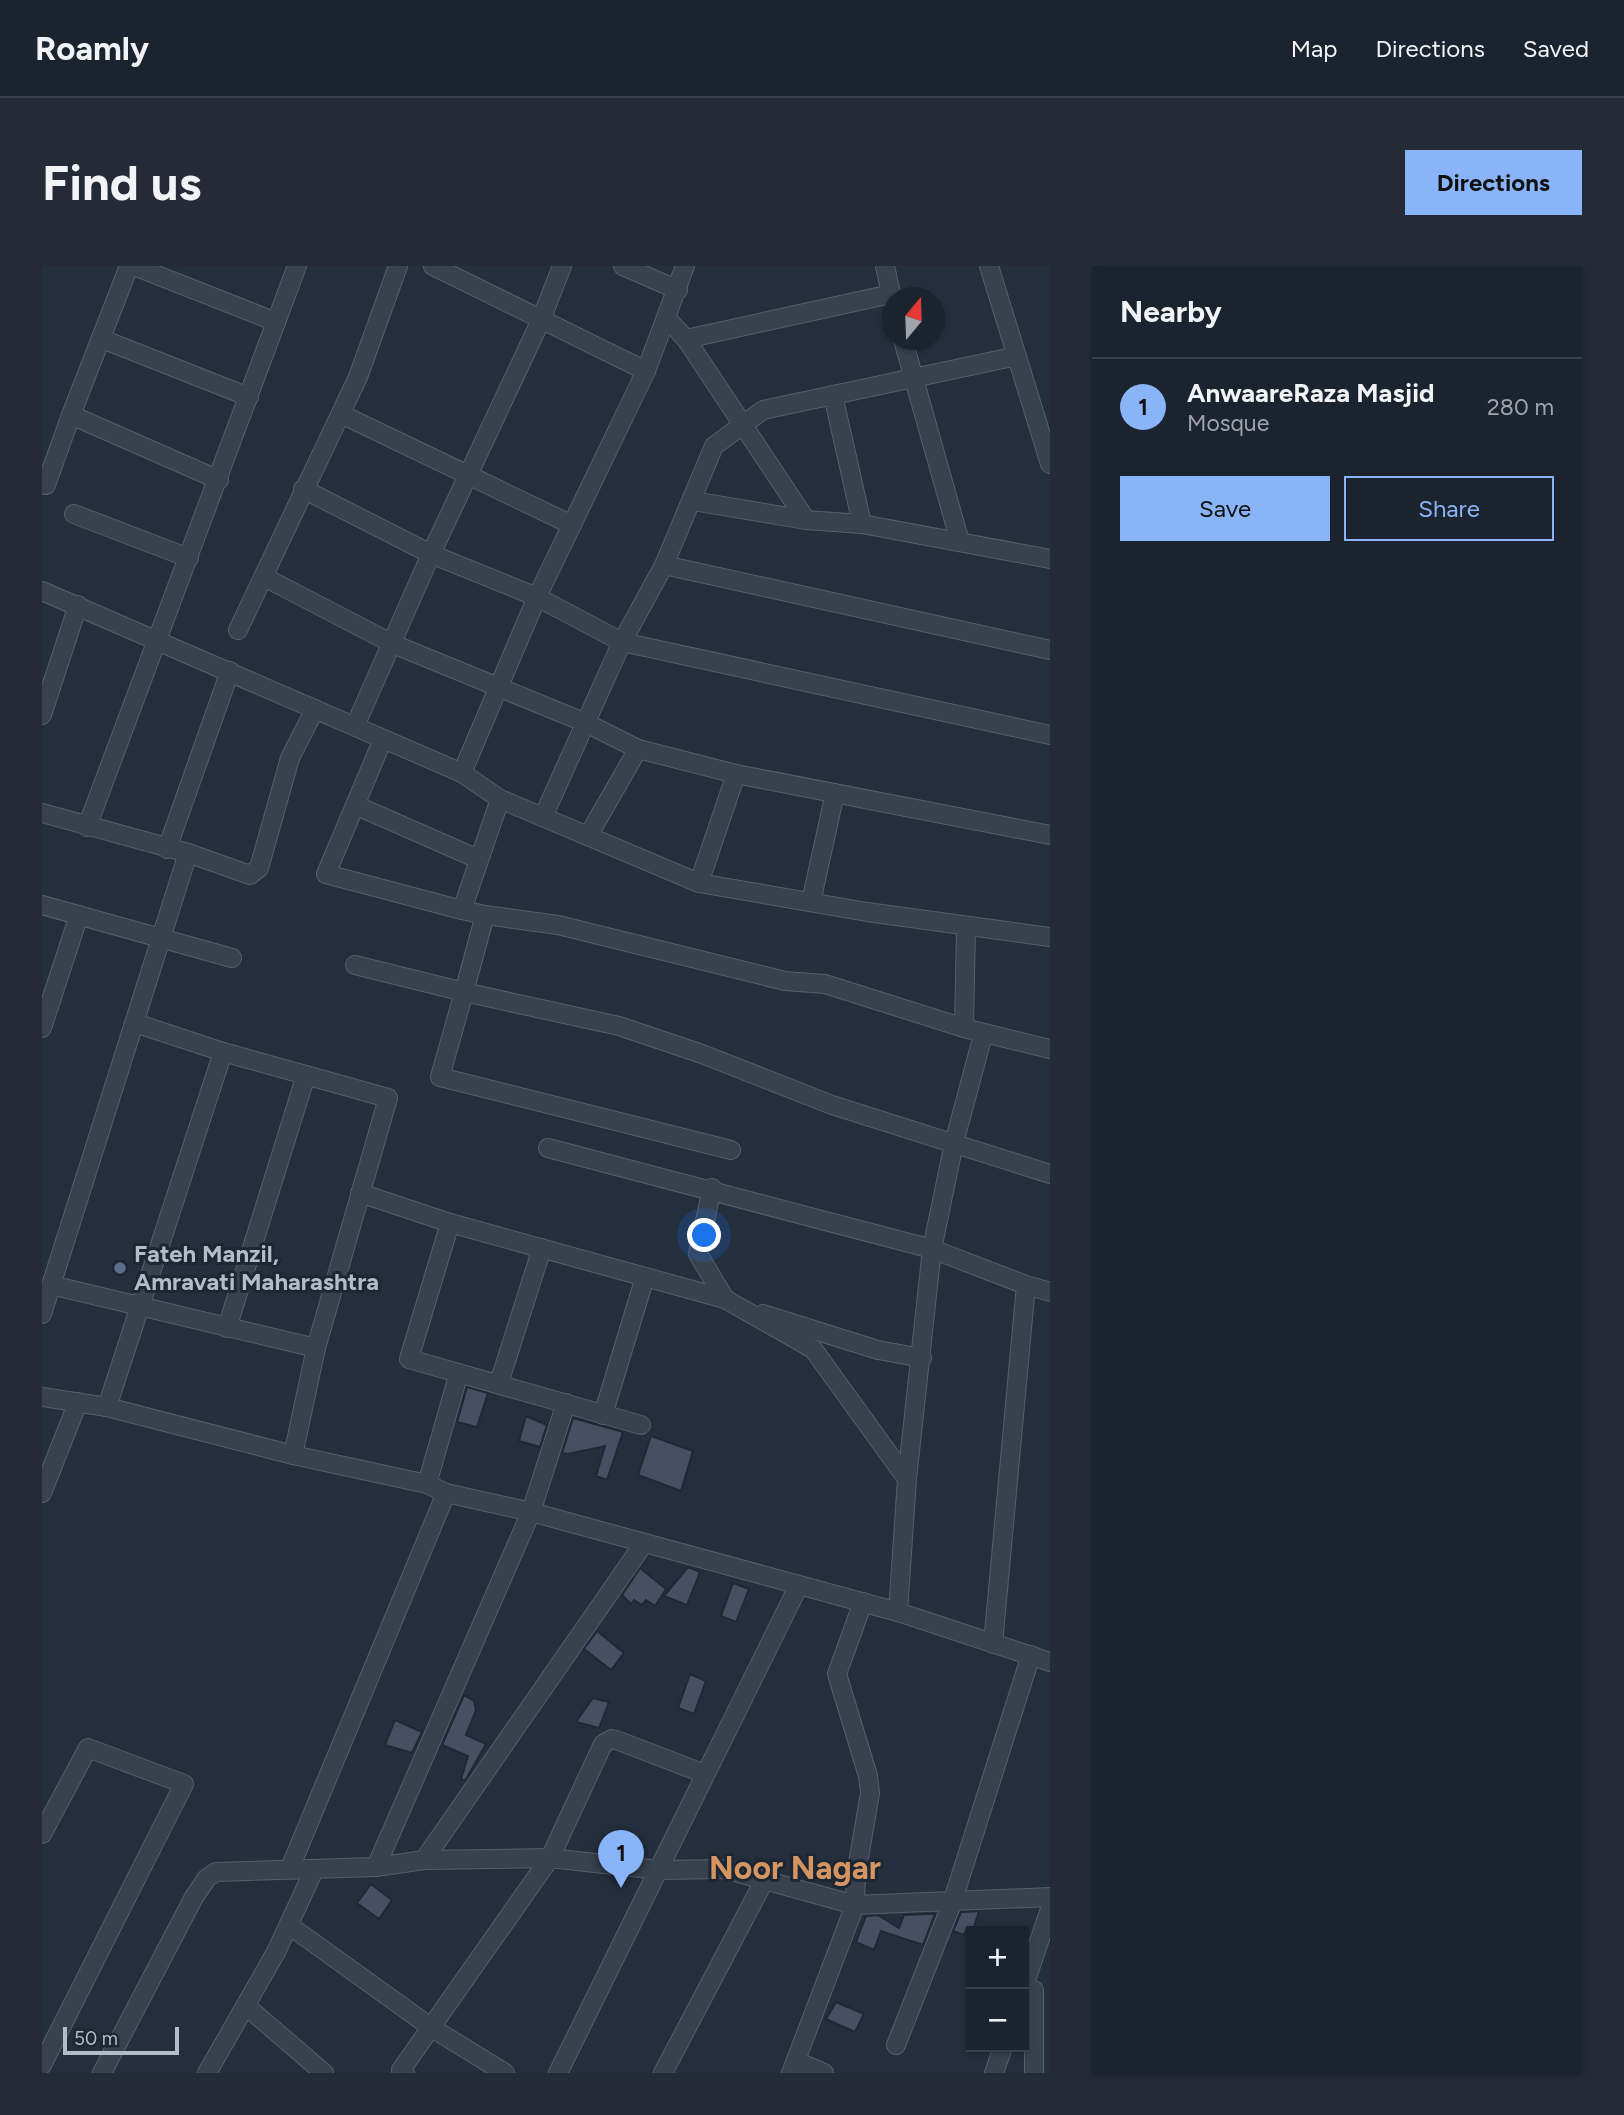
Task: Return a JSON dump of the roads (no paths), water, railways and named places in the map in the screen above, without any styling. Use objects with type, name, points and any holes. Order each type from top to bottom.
[{"type":"street","points":[[42,483],[46,485],[129,266]]},
{"type":"street","points":[[135,266],[276,322]]},
{"type":"street","points":[[87,827],[297,266]]},
{"type":"street","points":[[238,630],[341,414],[398,266]]},
{"type":"street","points":[[433,266],[646,371]]},
{"type":"street","points":[[355,726],[431,554],[471,475],[541,320],[562,266]]},
{"type":"street","points":[[623,266],[678,290]]},
{"type":"street","points":[[462,774],[537,597],[646,371],[685,266]]},
{"type":"street","points":[[884,266],[890,287]]},
{"type":"street","points":[[989,266],[1050,464]]},
{"type":"street","points":[[686,339],[882,298]]},
{"type":"street","points":[[666,318],[686,339],[806,520]]},
{"type":"street","points":[[102,339],[250,397]]},
{"type":"street","points":[[906,350],[960,542]]},
{"type":"street","points":[[543,817],[622,642],[664,565],[714,446],[763,410],[1017,356]]},
{"type":"street","points":[[833,396],[862,524]]},
{"type":"street","points":[[341,414],[572,525]]},
{"type":"street","points":[[71,415],[219,480]]},
{"type":"street","points":[[303,489],[431,554],[537,597],[622,642],[1050,735]]},
{"type":"street","points":[[693,501],[806,520],[862,524],[1050,559]]},
{"type":"street","points":[[74,514],[189,558]]},
{"type":"street","points":[[664,565],[1050,650]]},
{"type":"street","points":[[264,577],[393,644],[586,723],[638,749],[736,774],[1050,835]]},
{"type":"street","points":[[42,591],[159,639],[462,774],[500,799],[699,883],[1050,937]]},
{"type":"street","points":[[42,715],[78,605]]},
{"type":"street","points":[[167,849],[230,671]]},
{"type":"street","points":[[42,813],[188,853],[250,875],[256,872],[290,758],[315,709]]},
{"type":"street","points":[[383,739],[326,874],[485,915],[558,925],[785,981],[825,984],[983,1034],[1050,1049]]},
{"type":"street","points":[[588,836],[638,749]]},
{"type":"street","points":[[699,883],[736,774]]},
{"type":"street","points":[[811,902],[835,793]]},
{"type":"street","points":[[462,909],[500,799]]},
{"type":"street","points":[[355,805],[478,859]]},
{"type":"street","points":[[42,1314],[188,853]]},
{"type":"street","points":[[42,905],[232,958]]},
{"type":"street","points":[[42,1028],[79,915]]},
{"type":"street","points":[[485,915],[440,1076],[731,1150]]},
{"type":"street","points":[[964,1028],[966,926]]},
{"type":"street","points":[[355,965],[619,1026],[702,1054],[832,1105],[1050,1174]]},
{"type":"street","points":[[135,1023],[223,1052],[387,1098],[316,1348],[293,1455]]},
{"type":"street","points":[[898,1612],[907,1479],[932,1249],[954,1143],[983,1034]]},
{"type":"street","points":[[107,1407],[223,1052]]},
{"type":"street","points":[[226,1328],[306,1076]]},
{"type":"street","points":[[548,1148],[712,1188],[932,1249],[1050,1292]]},
{"type":"street","points":[[712,1188],[698,1254],[725,1299]]},
{"type":"street","points":[[360,1193],[450,1223],[725,1299],[813,1349],[907,1479]]},
{"type":"street","points":[[450,1223],[409,1359],[641,1425]]},
{"type":"street","points":[[499,1383],[542,1248]]},
{"type":"street","points":[[603,1415],[645,1277]]},
{"type":"street","points":[[51,1285],[138,1308],[316,1348]]},
{"type":"street","points":[[993,1644],[1026,1285]]},
{"type":"street","points":[[746,1310],[877,1350],[922,1359]]},
{"type":"street","points":[[427,1484],[459,1373]]},
{"type":"street","points":[[42,1397],[107,1407],[293,1455],[427,1484],[446,1493],[531,1512],[799,1587],[863,1602],[1050,1662]]},
{"type":"street","points":[[42,1493],[78,1402]]},
{"type":"street","points":[[376,1867],[531,1512],[566,1404]]},
{"type":"street","points":[[290,1868],[446,1493]]},
{"type":"street","points":[[424,1860],[644,1543]]},
{"type":"street","points":[[558,2073],[799,1587]]},
{"type":"street","points":[[824,2073],[793,2067],[855,1905],[856,1875],[870,1793],[868,1776],[837,1674],[863,1602]]},
{"type":"street","points":[[897,2045],[952,1903],[1031,1655]]},
{"type":"street","points":[[405,2073],[401,2070],[550,1858],[606,1741],[620,1741],[705,1774]]},
{"type":"street","points":[[42,1834],[88,1748],[184,1784],[42,2065]]},
{"type":"street","points":[[102,2073],[207,1878],[216,1872],[376,1867],[424,1860],[550,1858],[659,1870],[724,1869],[855,1905],[1050,1897]]},
{"type":"street","points":[[207,2073],[290,1926],[314,1870]]},
{"type":"street","points":[[663,2073],[764,1881]]},
{"type":"street","points":[[1034,2073],[1033,1989],[1050,1909]]},
{"type":"street","points":[[290,1926],[432,2028],[505,2073]]},
{"type":"street","points":[[246,2006],[324,2073]]},
{"type":"street","points":[[994,2073],[1001,2052]]},
{"type":"place","name":"Fateh Manzil, Amravati Maharashtra","points":[[120,1268]]},
{"type":"place","name":"AnwaareRaza Masjid","points":[[621,1888]]},
{"type":"district","name":"Noor Nagar","points":[[795,1868]]}]
